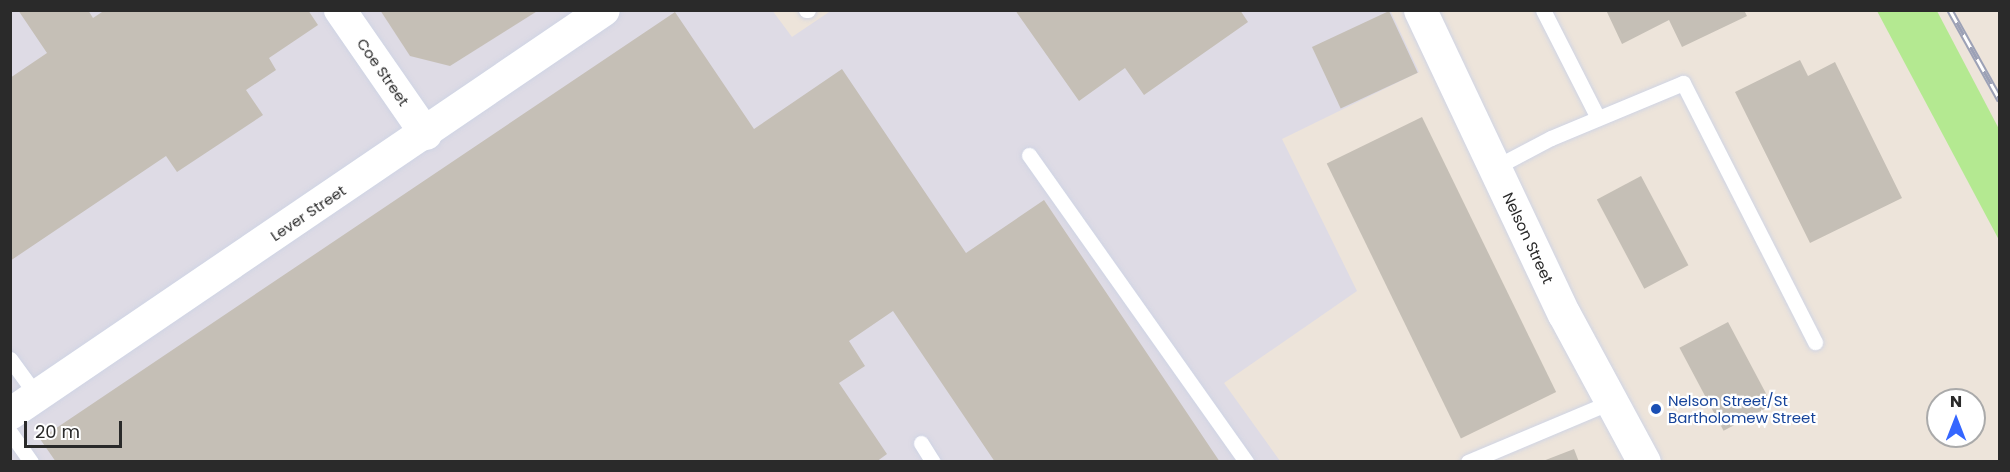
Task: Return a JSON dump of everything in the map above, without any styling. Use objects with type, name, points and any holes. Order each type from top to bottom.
[{"type":"street","name":"Coe Street","points":[[340,10],[426,134]]},
{"type":"street","name":"Lever Street","points":[[10,414],[426,134],[604,10]]},
{"type":"street","name":"Nelson Street","points":[[1420,10],[1564,314],[1644,462]]},
{"type":"lane","points":[[1543,10],[1598,118]]},
{"type":"lane","points":[[1494,168],[1598,118],[1683,83],[1815,342]]},
{"type":"lane","points":[[1029,155],[1246,462]]},
{"type":"lane","points":[[10,359],[37,396]]},
{"type":"lane","points":[[1468,462],[1611,402]]},
{"type":"lane","points":[[10,432],[31,462]]},
{"type":"lane","points":[[921,443],[933,462]]},
{"type":"shaded area","points":[[772,10],[792,37],[832,10],[1390,10],[1419,72],[1282,139],[1357,291],[1224,383],[1280,461],[11,462],[10,11]]},
{"type":"green space","points":[[1877,11],[1937,11],[1999,129],[1999,240]]},
{"type":"building","points":[[18,10],[88,10],[93,18],[105,10],[308,10],[318,25],[269,58],[276,70],[246,90],[263,115],[177,172],[166,156],[10,261],[10,78],[47,53]]},
{"type":"building","points":[[380,10],[539,10],[450,66],[410,56]]},
{"type":"building","points":[[1015,10],[1240,10],[1248,22],[1144,95],[1125,68],[1079,101]]},
{"type":"building","points":[[1606,10],[1744,10],[1747,16],[1682,47],[1669,20],[1622,44]]},
{"type":"building","points":[[1389,11],[1418,73],[1341,109],[1312,47]]},
{"type":"building","points":[[675,12],[754,129],[842,69],[966,253],[1044,200],[1220,462],[995,462],[893,311],[849,341],[865,366],[839,383],[887,454],[876,462],[56,462],[40,439]]},
{"type":"building","points":[[1800,60],[1808,76],[1835,62],[1902,198],[1810,243],[1735,92]]},
{"type":"building","points":[[1422,117],[1556,392],[1461,438],[1327,163]]},
{"type":"building","points":[[1641,176],[1688,265],[1644,289],[1597,199]]},
{"type":"building","points":[[1728,322],[1772,405],[1724,431],[1679,348]]},
{"type":"building","points":[[1574,449],[1579,462],[1543,462],[1543,461]]},
{"type":"railway","points":[[1950,10],[2000,100]]},
{"type":"place","name":"Nelson Street/St Bartholomew Street","points":[[1656,409]]}]
